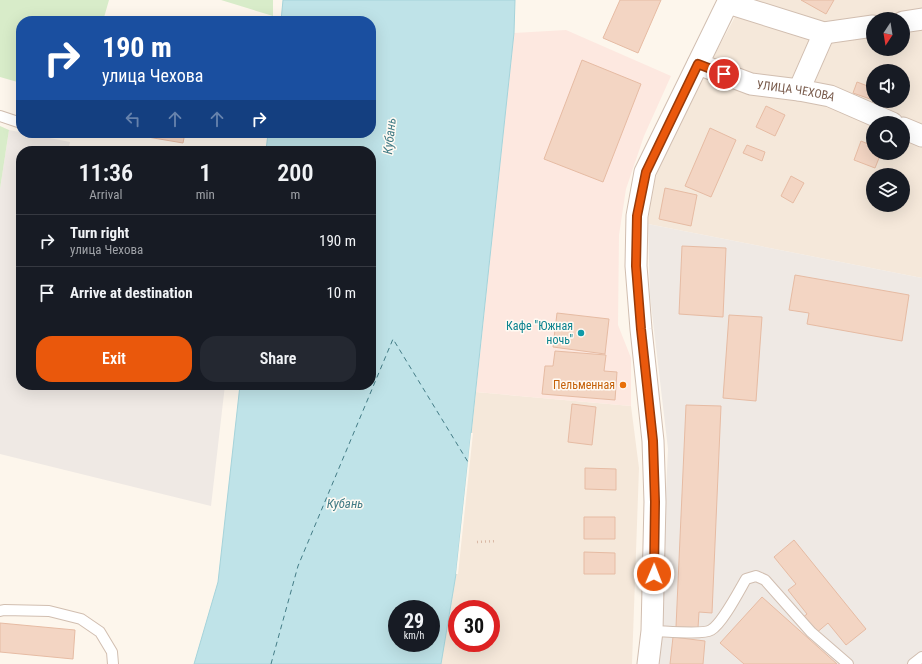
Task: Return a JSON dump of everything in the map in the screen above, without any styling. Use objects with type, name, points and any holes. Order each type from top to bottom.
[{"type":"street","points":[[648,664],[652,631],[655,502],[654,449],[636,266],[637,216],[646,172],[729,2],[824,33],[866,27]]},
{"type":"street","points":[[910,21],[922,19]]},
{"type":"street","points":[[799,90],[824,33]]},
{"type":"street","name":"УЛИЦА ЧЕХОВА","points":[[698,64],[751,84],[799,90],[830,96],[876,116]]},
{"type":"street","points":[[910,131],[922,136]]},
{"type":"lane","points":[[0,116],[16,121]]},
{"type":"lane","points":[[652,631],[702,633],[710,631],[716,626],[727,611],[746,579],[756,576],[765,580],[811,632],[848,664]]},
{"type":"lane","points":[[0,611],[49,611],[81,619],[100,632],[112,652],[113,664]]},
{"type":"lane","points":[[913,664],[922,657]]},
{"type":"path","points":[[477,542],[498,541]]},
{"type":"shaded area","points":[[744,0],[922,0],[922,278],[648,224],[652,187],[672,134]]},
{"type":"shaded area","points":[[566,30],[671,76],[644,136],[626,189],[619,235],[618,325],[631,358],[631,406],[476,392],[514,33]]},
{"type":"shaded area","points":[[9,130],[16,131],[16,138],[50,138],[70,142],[69,146],[16,146],[16,390],[224,390],[211,506],[0,454],[0,189]]},
{"type":"shaded area","points":[[648,224],[922,278],[922,664],[658,664],[668,449],[650,296]]},
{"type":"shaded area","points":[[476,392],[631,406],[639,468],[632,664],[441,664],[448,622],[448,652],[500,652],[500,600],[452,600],[456,574]]},
{"type":"green space","points":[[0,0],[109,0],[104,16],[16,16],[16,82],[0,77]]},
{"type":"green space","points":[[221,0],[273,0],[273,16]]},
{"type":"green space","points":[[0,126],[9,130],[0,189]]},
{"type":"water","name":"Кубань","points":[[283,0],[515,0],[514,33],[456,574],[452,600],[448,600],[448,622],[441,664],[194,664],[218,582],[239,390],[376,390],[376,146],[267,146],[267,138],[376,138],[376,16],[281,16]]},
{"type":"pier","points":[[471,433],[473,433],[458,574],[456,574]]},
{"type":"building","points":[[620,0],[661,0],[638,53],[603,38]]},
{"type":"building","points":[[801,0],[834,0],[826,14]]},
{"type":"building","points":[[582,60],[641,84],[603,182],[544,159]]},
{"type":"building","points":[[857,82],[866,85],[866,98],[853,93]]},
{"type":"building","points":[[766,106],[785,115],[775,136],[756,127]]},
{"type":"building","points":[[710,128],[736,140],[711,197],[685,186]]},
{"type":"building","points":[[154,138],[184,138],[183,143]]},
{"type":"building","points":[[861,141],[866,143],[866,160],[878,160],[875,168],[854,160]]},
{"type":"building","points":[[747,145],[765,152],[762,161],[743,153]]},
{"type":"building","points":[[791,176],[804,183],[793,203],[781,196]]},
{"type":"building","points":[[665,188],[697,195],[691,226],[659,219]]},
{"type":"building","points":[[682,246],[726,248],[723,317],[679,314]]},
{"type":"building","points":[[795,275],[909,295],[902,341],[807,324],[809,313],[789,310]]},
{"type":"building","name":"Кафе \"Южная ночь\"","points":[[557,313],[609,319],[605,354],[553,347]]},
{"type":"building","points":[[729,315],[762,317],[756,401],[723,398]]},
{"type":"building","points":[[555,351],[606,355],[604,371],[617,372],[615,400],[542,394],[545,366],[553,366]]},
{"type":"building","points":[[572,404],[596,407],[592,445],[568,442]]},
{"type":"building","points":[[686,405],[721,406],[712,613],[699,612],[698,628],[676,627]]},
{"type":"building","points":[[585,468],[616,469],[616,490],[585,489]]},
{"type":"building","points":[[584,517],[615,517],[615,539],[584,539]]},
{"type":"building","points":[[794,540],[866,629],[846,645],[828,623],[815,634],[802,618],[807,614],[788,590],[796,584],[774,557]]},
{"type":"building","points":[[584,552],[615,553],[615,574],[584,574]]},
{"type":"building","points":[[762,597],[837,664],[744,664],[720,643]]},
{"type":"building","points":[[0,623],[75,630],[73,659],[0,652]]},
{"type":"building","points":[[673,637],[705,641],[703,664],[670,664]]},
{"type":"ferry route","points":[[376,380],[393,339],[468,462]]},
{"type":"ferry route","points":[[271,664],[298,566],[372,390]]},
{"type":"place","name":"Кафе \"Южная ночь\"","points":[[581,333]]},
{"type":"place","name":"Пельменная","points":[[623,385]]},
{"type":"route","points":[[654,574],[655,502],[653,441],[636,266],[637,216],[646,172],[698,64],[724,74]]}]
